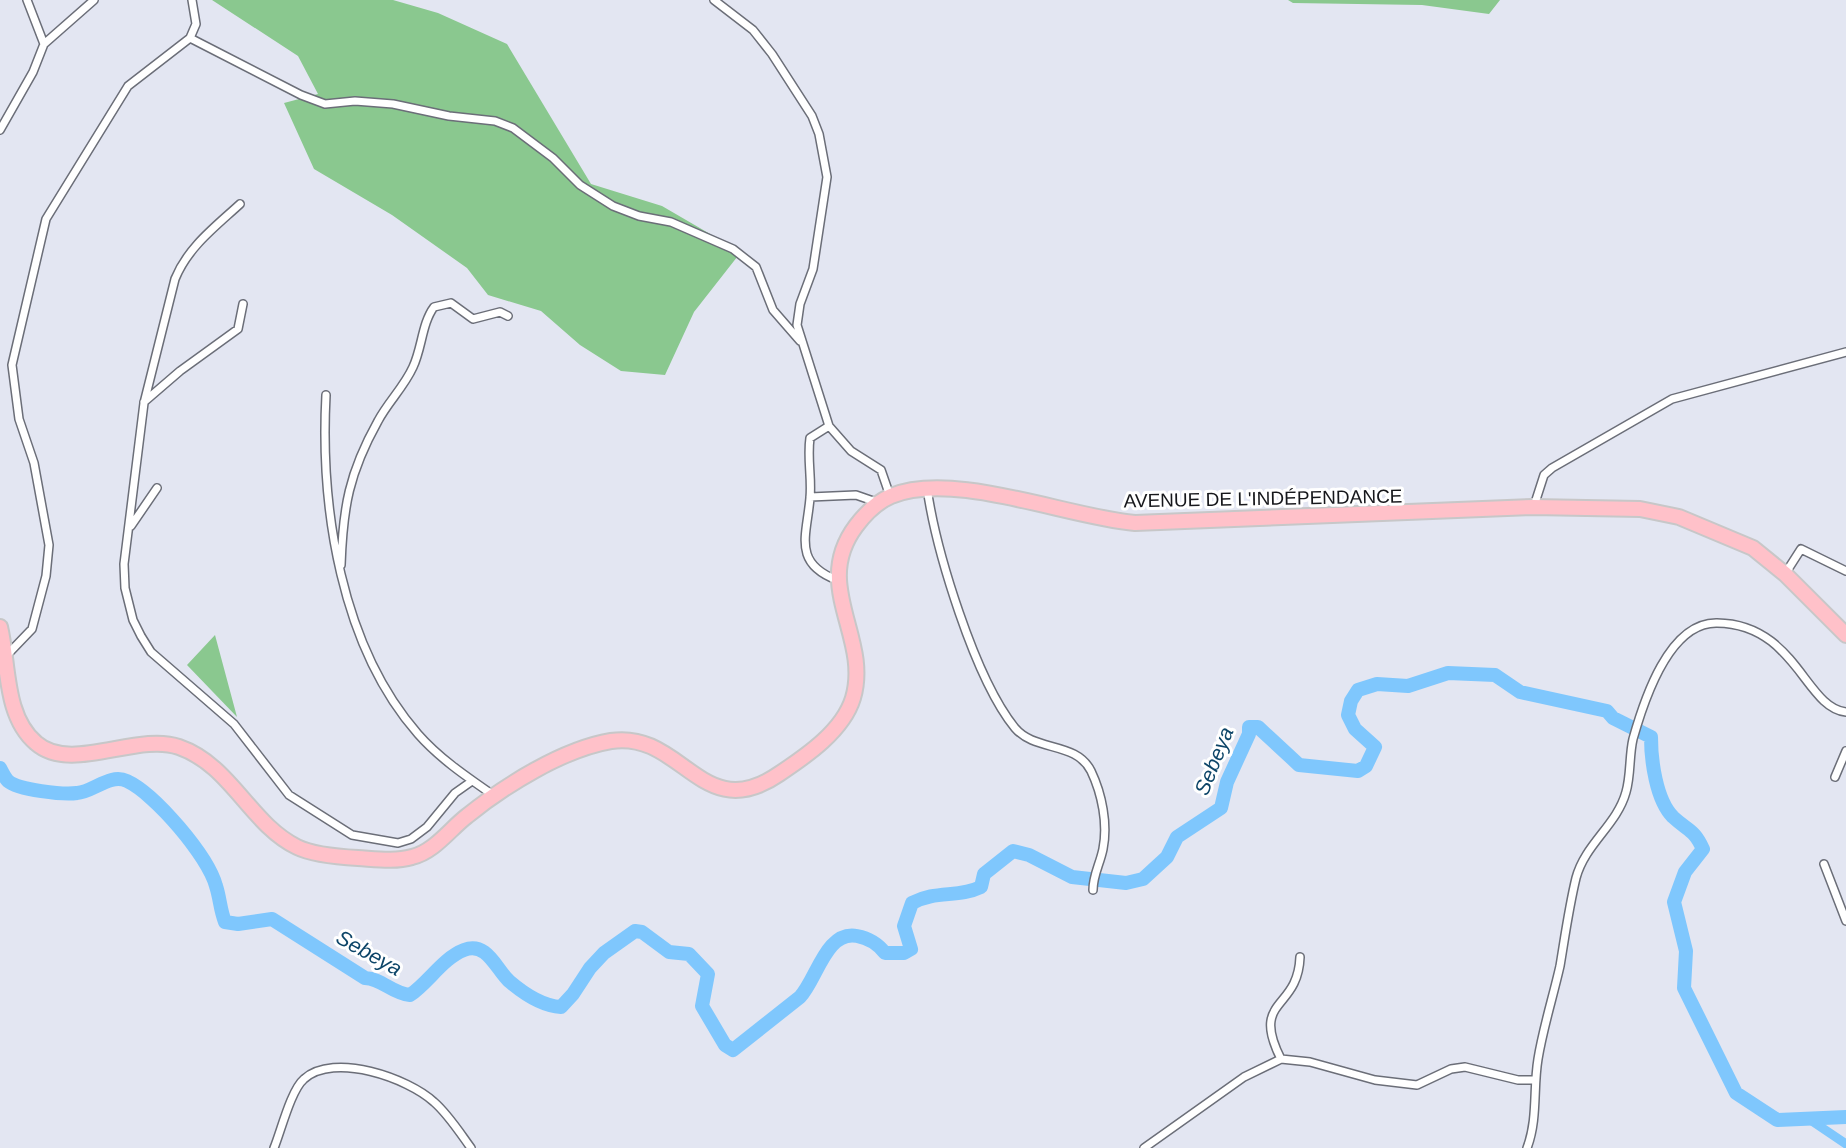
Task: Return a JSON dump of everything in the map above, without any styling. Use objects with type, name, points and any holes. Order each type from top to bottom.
[{"type":"highway","name":"AVENUE DE L'INDÉPENDANCE","points":[[885,500],[927,488],[964,491],[1083,516],[1135,523],[1188,523],[1533,507],[1640,509],[1679,517],[1753,548],[1786,574],[1846,635]]},
{"type":"highway","points":[[0,627],[7,655],[12,702],[26,733],[38,746],[75,755],[158,744],[177,746],[224,776],[257,813],[298,848],[351,857],[414,857],[429,850],[493,795],[590,747],[629,740],[656,747],[691,774],[724,792],[754,787],[776,777],[830,735],[852,701],[857,677],[837,580],[841,553],[847,538],[866,513],[885,500]]},
{"type":"street","points":[[27,0],[44,44]]},
{"type":"street","points":[[0,130],[33,72],[44,44],[94,0]]},
{"type":"street","points":[[7,655],[32,629],[46,576],[49,545],[34,463],[19,419],[12,365],[29,300],[40,237],[46,219],[128,86],[190,38],[196,24],[192,0]]},
{"type":"street","points":[[714,0],[753,30],[772,54],[812,116],[819,134],[827,177],[813,269],[798,312],[800,341],[829,426],[851,451],[881,470],[885,500],[856,495],[810,497]]},
{"type":"street","points":[[190,38],[301,95],[325,104],[355,101],[393,104],[449,116],[495,121],[513,128],[553,158],[580,185],[613,206],[639,216],[671,222],[733,248],[756,267],[773,310],[800,341]]},
{"type":"street","points":[[240,204],[193,247],[182,263],[144,403],[124,564],[125,587],[133,620],[151,652],[234,724],[289,795],[352,835],[398,843],[411,839],[427,827],[455,793],[472,781]]},
{"type":"street","points":[[341,580],[343,512],[352,480],[379,419],[414,365],[429,314],[434,307],[451,303],[473,319],[500,312],[508,316]]},
{"type":"street","points":[[144,403],[180,371],[238,329],[243,304]]},
{"type":"street","points":[[1533,507],[1544,475],[1552,468],[1653,408],[1672,399],[1846,352]]},
{"type":"street","points":[[326,395],[326,474],[341,580],[361,636],[398,707],[437,754],[493,795]]},
{"type":"street","points":[[829,426],[810,438],[810,497],[804,544],[807,557],[825,575],[837,580]]},
{"type":"street","points":[[130,527],[158,488]]},
{"type":"street","points":[[927,488],[933,529],[971,639],[995,696],[1016,729],[1030,739],[1079,755],[1090,769],[1102,799],[1104,814],[1104,847],[1093,883]]},
{"type":"street","points":[[1786,574],[1801,549],[1846,571]]},
{"type":"street","points":[[1527,1148],[1535,1119],[1535,1080],[1578,873],[1594,844],[1618,816],[1627,790],[1633,741],[1638,725],[1671,648],[1687,631],[1717,622],[1745,626],[1773,640],[1787,652],[1830,707],[1846,712]]},
{"type":"street","points":[[1835,777],[1846,751]]},
{"type":"street","points":[[1824,864],[1846,921]]},
{"type":"street","points":[[1281,1059],[1268,1026],[1272,1014],[1295,983],[1300,957]]},
{"type":"street","points":[[1144,1148],[1154,1144],[1244,1077],[1281,1059],[1310,1062],[1375,1080],[1418,1085],[1451,1069],[1465,1067],[1518,1080],[1535,1080]]},
{"type":"street","points":[[274,1148],[302,1080],[312,1073],[333,1068],[365,1070],[415,1089],[434,1102],[471,1148]]},
{"type":"green space","points":[[212,0],[393,0],[438,13],[507,44],[591,184],[662,206],[741,252],[694,312],[665,375],[621,371],[580,345],[541,311],[488,295],[467,268],[392,215],[314,169],[284,103],[318,94],[298,56]]},
{"type":"green space","points":[[1288,0],[1500,0],[1489,14],[1422,5],[1293,3]]},
{"type":"green space","points":[[215,635],[237,717],[187,665]]},
{"type":"waterway","name":"Sebeya","points":[[0,768],[7,780],[13,784],[52,792],[77,793],[114,779],[127,781],[152,799],[192,843],[211,873],[225,922],[238,924],[272,919],[365,978],[403,994],[410,995],[449,959],[472,948],[485,953],[509,981],[527,994],[547,1004],[561,1007],[604,953],[635,931],[642,932],[669,952],[689,954],[708,974],[702,1006],[725,1045],[733,1050],[800,997],[837,940],[846,936],[857,936],[873,942],[885,953],[904,953],[911,949],[904,926],[912,903],[981,887],[984,874],[1013,851],[1029,855],[1072,877],[1126,883],[1143,879],[1167,857],[1177,837],[1221,808],[1227,782],[1249,734],[1249,727],[1258,727],[1299,765],[1358,771],[1366,766],[1375,747],[1355,729],[1348,715],[1351,701],[1358,690],[1377,684],[1408,686],[1448,673],[1495,675],[1520,692],[1607,711],[1613,718],[1651,737],[1653,768],[1662,801],[1673,817],[1694,834],[1703,849],[1685,872],[1674,902],[1686,951],[1684,988],[1736,1093],[1777,1120],[1846,1117]]},
{"type":"waterway","points":[[1809,1119],[1846,1144]]}]
